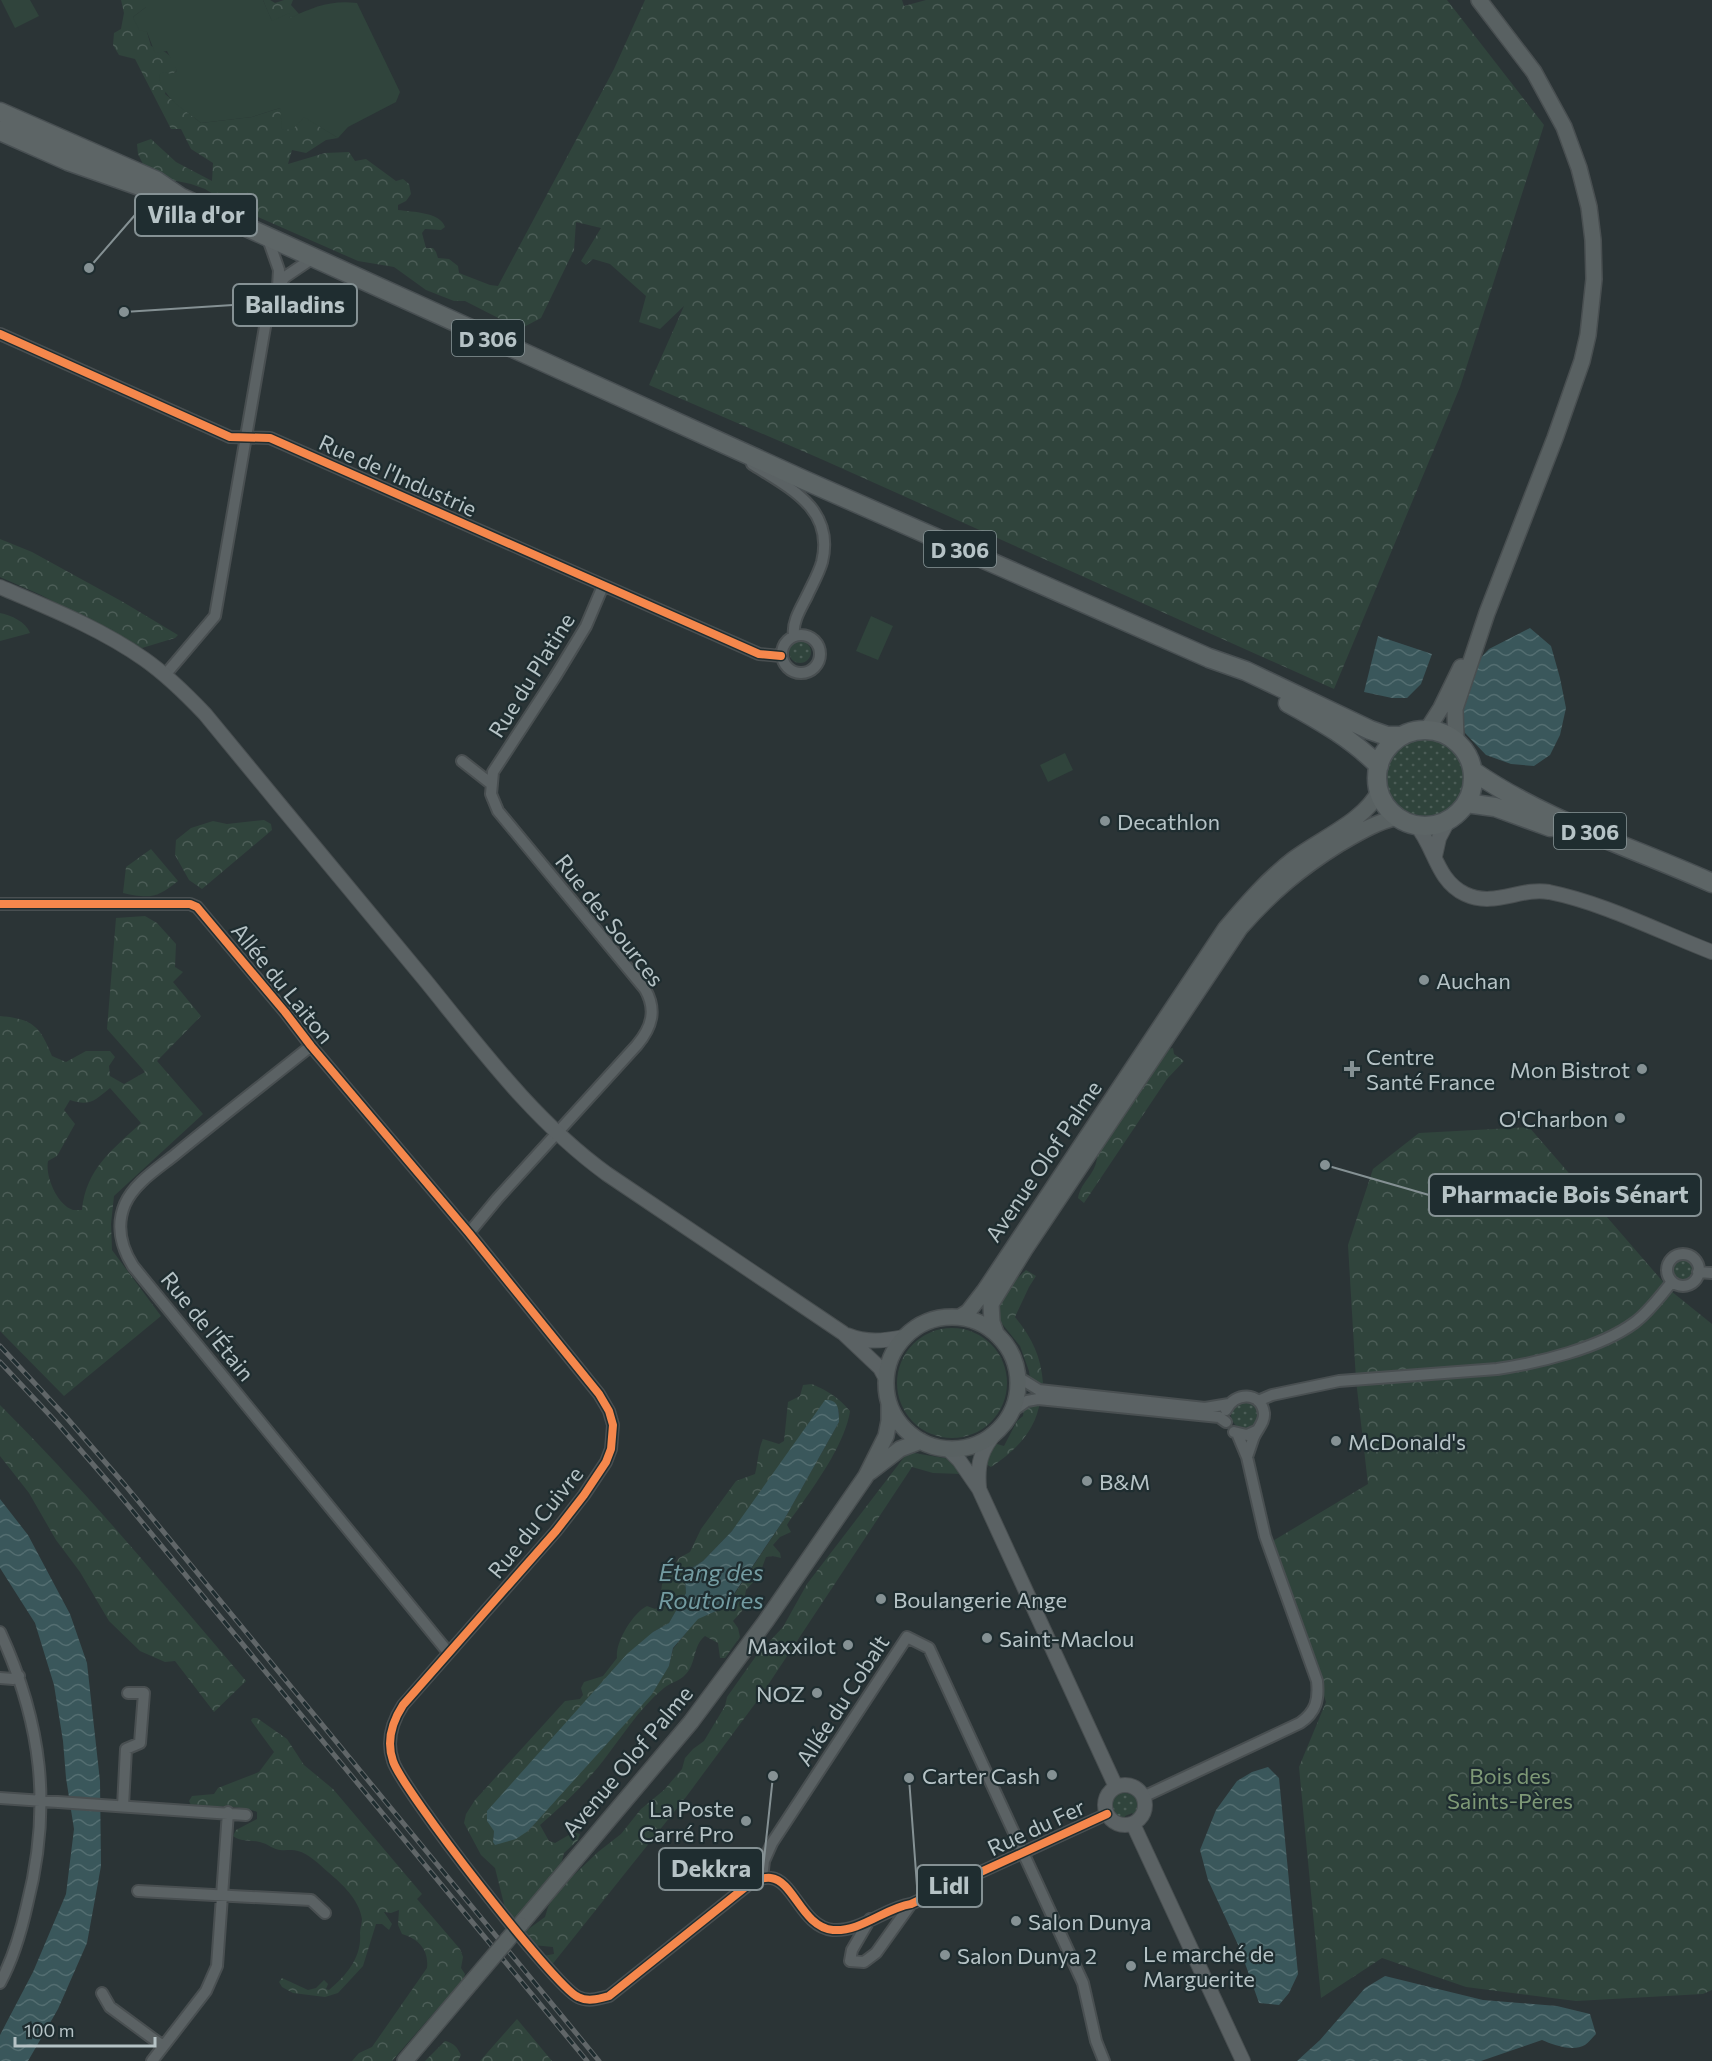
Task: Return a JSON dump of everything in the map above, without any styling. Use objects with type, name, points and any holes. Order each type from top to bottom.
[{"type":"main road","points":[[1456,740],[1455,709],[1487,613],[1577,376],[1591,314],[1594,262],[1592,227],[1585,190],[1564,127],[1534,72],[1479,0]]},
{"type":"main road","name":"D 306","points":[[0,112],[155,180],[180,197],[711,439],[1209,658],[1246,671],[1386,736],[1402,736]]},
{"type":"main road","name":"D 306","points":[[0,131],[68,161],[144,189],[180,197]]},
{"type":"main road","points":[[1427,729],[1440,708],[1487,613]]},
{"type":"main road","name":"D 306","points":[[1209,658],[1234,676],[1333,728],[1379,766]]},
{"type":"main road","points":[[1427,729],[1442,732],[1456,740],[1469,758],[1473,771],[1472,787],[1466,803],[1449,819],[1433,825],[1416,825],[1398,817],[1387,807],[1379,791],[1379,766],[1384,754],[1402,736],[1427,729]]},
{"type":"main road","name":"D 306","points":[[1473,771],[1539,810],[1712,883]]},
{"type":"main road","points":[[1164,1031],[1226,928],[1259,891],[1295,858],[1365,811],[1379,791]]},
{"type":"main road","name":"D 306","points":[[1466,803],[1495,807],[1543,824],[1633,859],[1712,894]]},
{"type":"main road","points":[[1164,1031],[1227,945],[1271,895],[1298,871],[1334,848],[1374,825],[1398,817]]},
{"type":"main road","name":"Avenue Olof Palme","points":[[960,1317],[974,1305],[985,1290],[1164,1031]]},
{"type":"main road","name":"Avenue Olof Palme","points":[[996,1333],[991,1311],[994,1298],[1164,1031]]},
{"type":"main road","points":[[945,1317],[960,1317],[979,1322],[996,1333],[1013,1357],[1018,1377],[1015,1402],[997,1431],[974,1445],[948,1449],[921,1441],[901,1425],[889,1403],[886,1379],[891,1357],[904,1338],[916,1328],[945,1317]]},
{"type":"main road","name":"Avenue Olof Palme","points":[[405,2061],[691,1722],[766,1621],[866,1476],[886,1436],[889,1403]]},
{"type":"main road","name":"Avenue Olof Palme","points":[[866,1476],[900,1449],[921,1441]]},
{"type":"street","points":[[267,235],[279,270],[278,287]]},
{"type":"street","points":[[165,675],[215,616],[266,321],[278,287],[285,277],[313,258]]},
{"type":"street","name":"Rue de l'Industrie","points":[[0,334],[230,437],[270,438],[759,654],[781,656]]},
{"type":"street","points":[[711,439],[793,490],[814,510],[819,521],[824,534],[822,563],[798,616],[793,629],[794,635]]},
{"type":"street","name":"Rue du Platine","points":[[490,783],[493,772],[586,626],[603,586]]},
{"type":"street","points":[[0,587],[109,637],[165,675],[205,714],[531,1108],[558,1134],[608,1174],[843,1333],[880,1368],[886,1379]]},
{"type":"street","points":[[794,635],[811,636],[817,642],[820,659],[808,672],[799,673],[784,664],[781,656],[782,647],[794,635]]},
{"type":"street","points":[[462,761],[490,783]]},
{"type":"street","name":"Rue des Sources","points":[[469,1233],[646,1035],[652,1019],[652,1008],[645,989],[498,811],[491,794],[490,783]]},
{"type":"street","points":[[1435,856],[1439,838],[1449,819]]},
{"type":"street","points":[[1416,825],[1435,856],[1441,873],[1464,894],[1486,900],[1498,900],[1530,891],[1552,893],[1592,904],[1712,952]]},
{"type":"street","name":"Allée du Laiton","points":[[0,904],[190,904],[197,907],[469,1233]]},
{"type":"street","name":"Rue de l'Étain","points":[[311,1046],[134,1190],[122,1212],[120,1234],[122,1246],[133,1266],[448,1652]]},
{"type":"street","name":"Rue du Cuivre","points":[[469,1233],[599,1394],[611,1418],[613,1437],[606,1462],[584,1496],[556,1531],[448,1652],[396,1716],[390,1737],[394,1765],[440,1832],[524,1940],[568,1990],[579,1998],[596,2000],[609,1996],[743,1888],[762,1878]]},
{"type":"street","points":[[1680,1254],[1692,1257],[1696,1261],[1698,1272],[1696,1278],[1688,1285],[1677,1285],[1672,1282],[1667,1272],[1669,1261],[1680,1254]]},
{"type":"street","points":[[1698,1272],[1712,1273]]},
{"type":"street","points":[[1018,1377],[1040,1390],[1205,1408],[1228,1404],[1244,1396],[1258,1401],[1272,1395],[1339,1381],[1519,1366],[1559,1356],[1633,1324],[1672,1282]]},
{"type":"street","points":[[843,1333],[864,1341],[904,1338]]},
{"type":"street","points":[[1010,1413],[1027,1401],[1038,1399],[1219,1417],[1232,1431],[1237,1433],[1247,1435],[1256,1431]]},
{"type":"street","points":[[1247,1457],[1256,1431],[1263,1420],[1264,1413],[1258,1401]]},
{"type":"street","points":[[1226,1422],[1228,1404]]},
{"type":"street","points":[[979,1489],[979,1461],[987,1443],[997,1431]]},
{"type":"street","points":[[1143,1797],[1300,1723],[1313,1712],[1317,1702],[1317,1681],[1266,1536],[1247,1457],[1237,1433]]},
{"type":"street","points":[[948,1449],[959,1460],[979,1489],[1116,1787]]},
{"type":"street","points":[[0,1632],[19,1676],[32,1720],[39,1758],[40,1801],[39,1839],[32,1887],[16,1944],[0,1983]]},
{"type":"street","name":"Allée du Cobalt","points":[[762,1878],[764,1861],[772,1843],[907,1637],[929,1648],[1024,1853]]},
{"type":"street","points":[[0,1678],[12,1679],[19,1676]]},
{"type":"street","points":[[123,1806],[126,1749],[140,1743],[144,1693],[128,1693]]},
{"type":"street","points":[[1133,1824],[1118,1824],[1107,1814],[1106,1798],[1116,1787],[1131,1787],[1143,1797]]},
{"type":"street","points":[[1133,1824],[1143,1812],[1143,1797]]},
{"type":"street","points":[[0,1798],[246,1815]]},
{"type":"street","points":[[152,2061],[206,1991],[217,1966],[228,1812]]},
{"type":"street","name":"Rue du Fer","points":[[762,1878],[772,1878],[782,1883],[815,1923],[823,1927],[843,1929],[900,1906],[911,1904],[1107,1814]]},
{"type":"street","points":[[1133,1824],[1242,2061]]},
{"type":"street","points":[[1024,1853],[1083,1983],[1096,2041],[1104,2061]]},
{"type":"street","points":[[138,1890],[311,1900],[325,1913]]},
{"type":"street","points":[[870,1919],[852,1950],[849,1961],[864,1962],[876,1953],[911,1904]]},
{"type":"street","points":[[102,1993],[110,2007],[163,2046]]},
{"type":"green space","points":[[1,0],[30,0],[39,16],[15,28]]},
{"type":"green space","points":[[121,0],[146,0],[146,7],[133,17],[147,32],[151,46],[168,54],[177,71],[172,74],[165,94],[201,123],[252,117],[280,108],[304,116],[338,138],[326,140],[306,153],[292,150],[288,164],[325,153],[349,152],[355,161],[366,159],[396,181],[403,179],[409,184],[411,194],[406,201],[398,205],[398,210],[418,212],[438,218],[445,227],[441,230],[425,229],[422,233],[426,248],[433,248],[438,258],[449,259],[458,266],[459,273],[498,286],[614,69],[645,0],[902,0],[904,6],[926,0],[1447,0],[1544,125],[1460,387],[1334,689],[821,459],[649,385],[684,306],[660,329],[639,322],[646,296],[610,264],[593,259],[586,265],[581,261],[601,228],[576,222],[574,250],[541,318],[520,329],[465,301],[454,301],[426,290],[394,267],[358,261],[231,205],[205,189],[172,180],[144,166],[138,154],[137,144],[151,139],[176,162],[212,181],[213,163],[191,149],[181,129],[171,129],[135,59],[119,55],[113,45],[114,33],[121,29],[124,13]]},
{"type":"green space","points":[[146,0],[263,0],[272,21],[289,13],[290,18],[330,4],[357,3],[400,92],[396,102],[348,127],[338,138],[304,117],[292,130],[282,129],[280,108],[252,117],[201,123],[164,90],[159,75],[162,72],[172,74],[177,71],[167,51],[155,53],[147,32],[139,30],[133,17],[146,7]]},
{"type":"green space","points":[[263,0],[275,3],[293,0],[291,5],[299,14],[290,19],[288,14],[272,22]]},
{"type":"green space","points":[[0,539],[32,552],[178,635],[175,638],[142,648],[41,595],[0,577]]},
{"type":"green space","points":[[0,613],[18,620],[30,633],[0,641]]},
{"type":"green space","points":[[871,616],[893,626],[878,660],[856,651]]},
{"type":"green space","points":[[800,641],[808,644],[811,652],[808,660],[800,663],[792,660],[789,652],[792,644]]},
{"type":"green space","points":[[1426,736],[1441,739],[1454,748],[1463,761],[1466,776],[1463,791],[1454,804],[1441,813],[1426,816],[1411,813],[1398,804],[1389,791],[1386,776],[1389,761],[1398,748],[1411,739]]},
{"type":"green space","points":[[1065,753],[1073,770],[1048,782],[1040,765]]},
{"type":"green space","points":[[264,820],[271,824],[272,830],[202,889],[189,880],[175,855],[176,840],[191,828],[213,821],[227,824]]},
{"type":"green space","points":[[151,849],[178,881],[153,896],[123,893],[126,867]]},
{"type":"green space","points":[[145,916],[157,923],[176,944],[175,967],[183,972],[173,982],[201,1016],[157,1061],[203,1114],[114,1196],[111,1224],[112,1250],[161,1316],[64,1396],[0,1331],[0,1016],[20,1019],[34,1026],[52,1056],[66,1062],[86,1051],[110,1051],[115,1057],[109,1066],[110,1076],[124,1084],[145,1072],[107,1029],[116,918]],"holes":[[[110,1088],[141,1123],[102,1161],[89,1183],[82,1210],[67,1207],[57,1196],[50,1182],[48,1161],[57,1156],[75,1124],[64,1110],[70,1100],[83,1103],[92,1101]]]},
{"type":"green space","points":[[1173,1048],[1174,1054],[1184,1061],[1167,1079],[1084,1203],[1078,1198],[1095,1166],[1097,1153],[1168,1049]]},
{"type":"green space","name":"Bois des Saints-Pères","points":[[1529,1127],[1671,1291],[1712,1324],[1712,1990],[1703,1994],[1576,2001],[1466,1987],[1382,1958],[1321,1998],[1299,1767],[1326,1702],[1271,1542],[1368,1484],[1356,1380],[1348,1245],[1373,1169],[1419,1133]]},
{"type":"green space","points":[[1682,1259],[1690,1262],[1693,1270],[1690,1278],[1682,1281],[1674,1278],[1671,1270],[1674,1262]]},
{"type":"green space","points":[[1026,1270],[1036,1276],[1015,1317],[1031,1340],[1038,1356],[1043,1383],[1039,1385],[1030,1379],[1020,1346],[999,1320],[996,1306],[1008,1287]]},
{"type":"green space","points":[[952,1328],[973,1332],[991,1344],[1003,1362],[1007,1383],[1003,1404],[991,1422],[973,1434],[952,1438],[931,1434],[913,1422],[901,1404],[897,1383],[901,1362],[913,1344],[931,1332]]},
{"type":"green space","points":[[812,1384],[837,1399],[850,1411],[848,1422],[817,1482],[787,1525],[791,1532],[780,1537],[773,1545],[781,1558],[766,1557],[759,1576],[746,1590],[742,1611],[733,1621],[740,1637],[725,1658],[720,1658],[718,1643],[705,1636],[698,1645],[688,1672],[664,1688],[646,1705],[592,1774],[540,1825],[549,1841],[555,1843],[574,1832],[580,1834],[578,1840],[564,1853],[561,1864],[515,1923],[506,1912],[495,1868],[481,1855],[464,1823],[466,1814],[475,1800],[565,1701],[580,1699],[583,1695],[581,1688],[584,1682],[603,1676],[617,1658],[622,1636],[636,1615],[647,1606],[655,1609],[659,1607],[662,1584],[679,1558],[690,1552],[701,1529],[736,1481],[755,1474],[763,1439],[779,1444],[784,1441],[788,1402],[800,1396],[803,1385]],"holes":[[[839,1410],[839,1422],[785,1518],[726,1607],[698,1618],[673,1649],[669,1666],[528,1831],[493,1842],[494,1831],[653,1632],[669,1623],[686,1593],[685,1578],[692,1568],[703,1561],[732,1531]]]},
{"type":"green space","points":[[1040,1401],[1034,1422],[1016,1447],[991,1467],[984,1463],[991,1448],[997,1444],[1004,1446],[1017,1421],[1023,1416],[1025,1402]]},
{"type":"green space","points":[[1244,1402],[1253,1406],[1257,1415],[1253,1424],[1244,1428],[1235,1424],[1231,1415],[1235,1406]]},
{"type":"green space","points":[[0,1405],[95,1506],[246,1681],[214,1712],[175,1661],[165,1662],[140,1651],[109,1621],[80,1572],[56,1540],[29,1493],[0,1456]]},
{"type":"green space","points":[[908,1452],[956,1460],[962,1474],[933,1473],[912,1467],[760,1697],[686,1797],[551,1966],[543,1956],[554,1954],[553,1947],[533,1945],[523,1933],[545,1917],[556,1892],[598,1852],[621,1834],[641,1809],[664,1790],[682,1769],[685,1758],[704,1741],[725,1706],[727,1697],[756,1656],[783,1627],[807,1584]]},
{"type":"green space","points":[[253,1718],[257,1718],[287,1739],[304,1765],[333,1789],[422,1894],[417,1899],[460,1949],[463,1957],[461,1968],[465,1974],[462,1984],[392,2061],[352,2061],[359,2053],[372,2047],[427,1968],[422,1946],[402,1934],[398,1925],[399,1910],[391,1913],[384,1912],[392,1924],[389,1930],[382,1924],[376,1924],[363,1966],[338,1993],[325,1997],[293,1993],[282,1987],[279,1982],[282,1978],[308,1990],[316,1988],[324,1980],[328,1984],[326,1989],[329,1990],[347,1972],[359,1950],[362,1919],[357,1905],[339,1882],[306,1854],[296,1850],[282,1850],[233,1836],[236,1830],[257,1819],[257,1812],[225,1806],[192,1807],[189,1801],[192,1796],[214,1794],[218,1788],[259,1772],[274,1752],[252,1722]]},
{"type":"green space","points":[[1123,1792],[1136,1796],[1139,1804],[1135,1817],[1132,1813],[1125,1816],[1126,1820],[1114,1816],[1110,1808],[1115,1795]]},
{"type":"green space","points":[[517,2019],[552,2061],[480,2061]]},
{"type":"green space","points":[[445,2041],[453,2044],[458,2050],[461,2055],[458,2061],[425,2061]]},
{"type":"water","points":[[1530,628],[1551,646],[1566,708],[1560,735],[1550,755],[1534,766],[1511,764],[1486,755],[1465,733],[1461,715],[1474,665],[1489,649]]},
{"type":"water","points":[[1378,636],[1432,654],[1421,684],[1407,698],[1392,698],[1364,692]]},
{"type":"water","name":"Étang des Routoires","points":[[825,1400],[836,1403],[839,1422],[785,1518],[725,1607],[698,1619],[673,1648],[669,1666],[652,1694],[528,1831],[516,1839],[495,1845],[494,1831],[487,1821],[487,1811],[627,1654],[653,1632],[669,1623],[686,1593],[685,1578],[692,1568],[703,1561],[732,1531]]},
{"type":"water","points":[[0,1499],[28,1535],[70,1614],[87,1663],[100,1781],[101,1866],[87,1943],[58,2009],[28,2061],[0,2061],[0,2035],[33,1972],[66,1894],[74,1829],[54,1685],[35,1623],[0,1568]]},
{"type":"water","points":[[1268,1767],[1279,1778],[1298,1974],[1289,1993],[1279,2005],[1259,2003],[1240,1949],[1208,1880],[1200,1850],[1216,1810],[1237,1781],[1252,1772]]},
{"type":"water","points":[[1385,1976],[1483,2000],[1557,2006],[1590,2014],[1596,2034],[1580,2047],[1563,2047],[1542,2040],[1481,2061],[1297,2061],[1320,2040],[1365,1988]]},
{"type":"railway","points":[[0,1346],[125,1485],[599,2061]]},
{"type":"railway","points":[[0,1362],[117,1492],[587,2061]]},
{"type":"cycle path","points":[[0,334],[230,437],[270,438],[759,654],[781,656]]},
{"type":"cycle path","points":[[0,904],[190,904],[197,907],[469,1233],[599,1394],[609,1411],[613,1425],[611,1449],[606,1462],[584,1495],[556,1531],[403,1705],[393,1725],[390,1739],[393,1761],[422,1808],[511,1925],[563,1985],[582,1999],[609,1996],[753,1881],[762,1878],[779,1881],[813,1921],[822,1927],[843,1930],[911,1904],[1107,1814]]},
{"type":"place","name":"Villa d'or","points":[[89,268]]},
{"type":"place","name":"Balladins","points":[[124,312]]},
{"type":"place","name":"Decathlon","points":[[1105,821]]},
{"type":"place","name":"Auchan","points":[[1424,980]]},
{"type":"place","name":"Centre Santé France","points":[[1352,1069]]},
{"type":"place","name":"Mon Bistrot","points":[[1642,1069]]},
{"type":"place","name":"O'Charbon","points":[[1620,1118]]},
{"type":"place","name":"Pharmacie Bois Sénart","points":[[1325,1165]]},
{"type":"place","name":"McDonald's","points":[[1336,1441]]},
{"type":"place","name":"B&M","points":[[1087,1481]]},
{"type":"place","name":"Boulangerie Ange","points":[[881,1599]]},
{"type":"place","name":"Saint-Maclou","points":[[987,1638]]},
{"type":"place","name":"Maxxilot","points":[[848,1645]]},
{"type":"place","name":"NOZ","points":[[817,1693]]},
{"type":"place","name":"Carter Cash","points":[[1052,1775]]},
{"type":"place","name":"Dekkra","points":[[773,1776]]},
{"type":"place","name":"Lidl","points":[[909,1778]]},
{"type":"place","name":"La Poste Carré Pro","points":[[746,1821]]},
{"type":"place","name":"Salon Dunya","points":[[1016,1921]]},
{"type":"place","name":"Salon Dunya 2","points":[[945,1955]]},
{"type":"place","name":"Le marché de Marguerite","points":[[1131,1966]]}]
